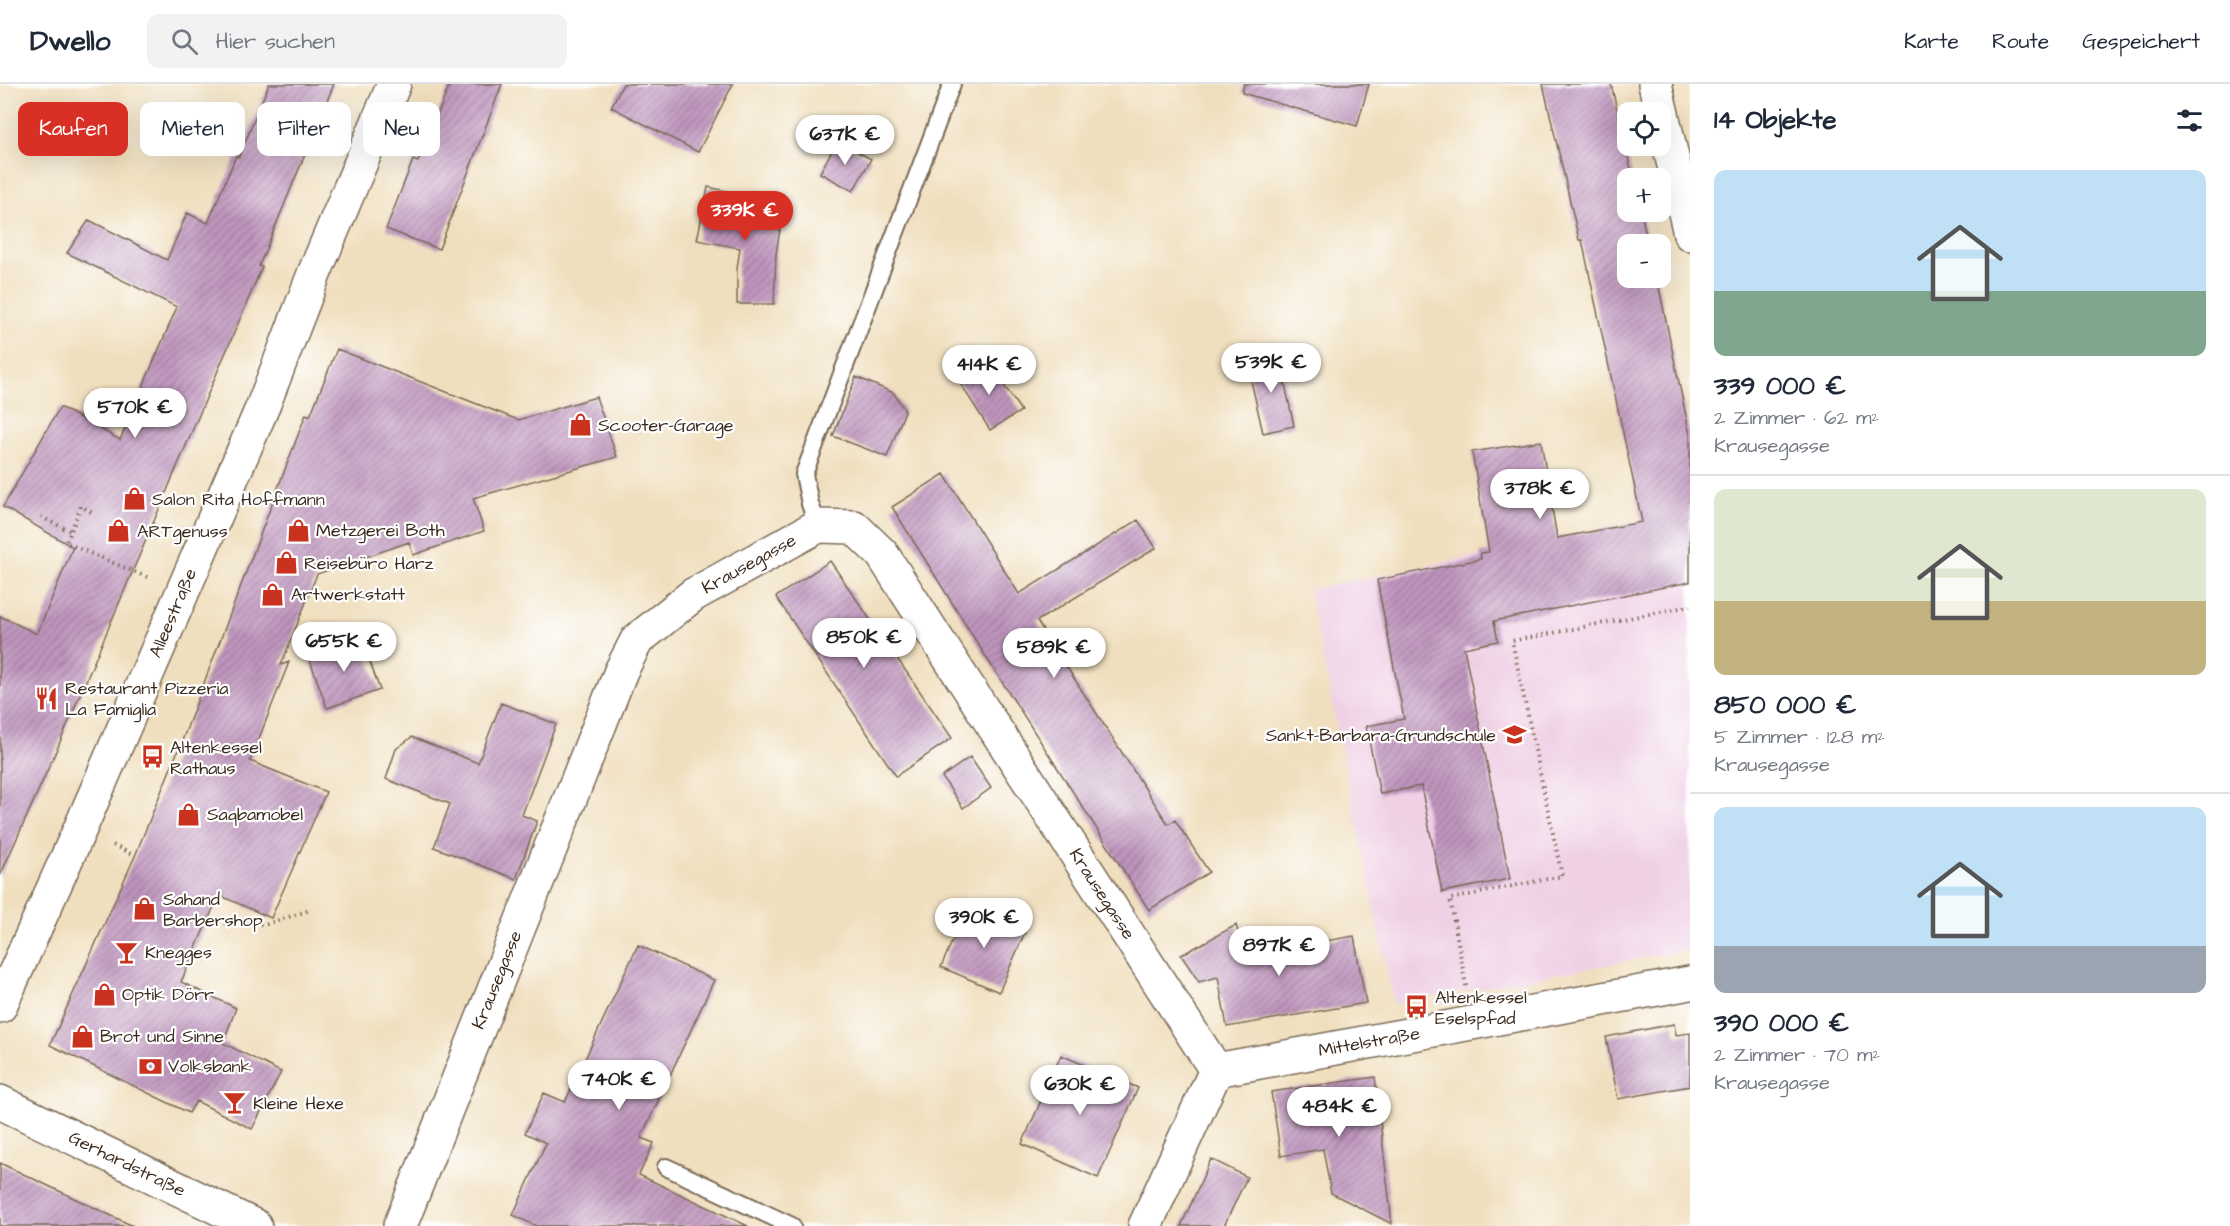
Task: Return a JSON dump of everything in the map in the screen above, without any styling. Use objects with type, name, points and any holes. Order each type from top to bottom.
[{"type":"street","name":"Alleestraße","points":[[0,1006],[80,829],[263,406],[314,274],[394,84]]},
{"type":"street","points":[[1655,84],[1690,234]]},
{"type":"street","name":"Krausegasse","points":[[400,1226],[616,682],[637,640],[693,595],[818,526],[854,527],[882,554],[1216,1071]]},
{"type":"street","name":"Mittelstraße","points":[[1216,1071],[1690,983]]},
{"type":"street","points":[[1145,1226],[1216,1071]]},
{"type":"street","name":"Gerhardstraße","points":[[0,1102],[255,1226]]},
{"type":"lane","points":[[818,526],[810,504],[804,474],[952,84]]},
{"type":"lane","points":[[666,1167],[792,1226]]},
{"type":"path","points":[[91,512],[81,507],[66,543],[182,592]]},
{"type":"path","points":[[40,517],[70,531]]},
{"type":"path","points":[[1473,1023],[1450,899],[1562,876],[1512,641],[1690,606]]},
{"type":"path","points":[[206,923],[267,924],[310,910]]},
{"type":"shaded area","name":"Sankt-Barbara-Grundschule","points":[[1690,512],[1690,949],[1394,1004],[1309,590]]},
{"type":"building","points":[[269,84],[334,84],[327,102],[262,102]]},
{"type":"building","points":[[450,84],[502,84],[439,249],[386,229],[413,160],[418,162],[420,156],[440,156],[440,108]]},
{"type":"building","points":[[623,84],[733,84],[698,152],[611,107]]},
{"type":"building","points":[[1244,84],[1369,84],[1357,126],[1242,93]]},
{"type":"building","points":[[1543,84],[1611,84],[1617,110],[1617,156],[1628,156],[1631,168],[1617,168],[1617,222],[1643,222],[1646,234],[1617,234],[1617,288],[1659,288],[1690,435],[1690,582],[1494,621],[1498,641],[1464,648],[1510,879],[1442,892],[1421,786],[1380,794],[1366,726],[1404,719],[1377,580],[1481,559],[1480,553],[1489,552],[1472,452],[1541,441],[1557,538],[1642,522],[1582,240],[1579,240]]},
{"type":"building","points":[[257,113],[257,156],[304,156],[259,266],[262,267],[57,749],[0,876],[0,616],[37,634],[73,547],[3,507],[60,407],[120,440],[177,307],[67,253],[89,220],[167,260],[187,213],[208,223],[236,156],[245,156],[245,142]]},
{"type":"building","points":[[837,141],[871,159],[853,191],[820,173]]},
{"type":"building","points":[[708,187],[740,194],[738,202],[783,211],[776,254],[774,304],[737,304],[737,269],[740,248],[697,240]]},
{"type":"building","points":[[337,349],[518,420],[596,397],[617,457],[473,498],[484,531],[413,555],[409,542],[317,574],[281,665],[289,662],[250,761],[326,792],[271,918],[219,895],[181,982],[236,1008],[223,1043],[281,1072],[252,1129],[196,1101],[189,1113],[50,1045],[135,856],[185,733],[306,414],[310,416]]},
{"type":"building","points":[[1279,356],[1294,426],[1263,433],[1247,363]]},
{"type":"building","points":[[988,361],[1021,411],[990,430],[958,380]]},
{"type":"building","points":[[856,377],[894,393],[905,411],[887,457],[833,436]]},
{"type":"building","points":[[944,474],[1019,594],[1138,520],[1156,548],[1037,621],[1168,824],[1175,820],[1209,872],[1149,910],[892,507]]},
{"type":"building","points":[[830,561],[952,738],[896,776],[776,597]]},
{"type":"building","points":[[361,637],[380,690],[327,708],[308,655]]},
{"type":"building","points":[[501,703],[556,724],[522,815],[537,821],[516,879],[434,847],[450,804],[386,779],[396,749],[412,737],[478,763]]},
{"type":"building","points":[[970,757],[991,788],[963,808],[942,777]]},
{"type":"building","points":[[968,905],[1026,930],[999,992],[941,967]]},
{"type":"building","points":[[1236,925],[1244,955],[1354,936],[1366,1003],[1227,1027],[1218,977],[1199,982],[1181,955]]},
{"type":"building","points":[[638,945],[714,980],[641,1138],[654,1143],[639,1175],[748,1226],[536,1226],[513,1215],[546,1143],[525,1133],[544,1093],[565,1102]]},
{"type":"building","points":[[1674,1024],[1676,1035],[1690,1033],[1690,1086],[1618,1099],[1606,1037]]},
{"type":"building","points":[[1061,1055],[1138,1088],[1098,1178],[1022,1144]]},
{"type":"building","points":[[1375,1077],[1392,1224],[1331,1193],[1323,1149],[1281,1156],[1271,1092]]},
{"type":"building","points":[[1211,1159],[1247,1177],[1224,1226],[1181,1226]]},
{"type":"building","points":[[0,1163],[133,1226],[0,1226]]},
{"type":"place","name":"Scooter-Garage","points":[[580,425]]},
{"type":"place","name":"Salon Rita Hoffmann","points":[[134,499]]},
{"type":"place","name":"Metzgerei Both","points":[[298,530]]},
{"type":"place","name":"ARTgenuss","points":[[119,531]]},
{"type":"place","name":"Reisebüro Harz","points":[[286,563]]},
{"type":"place","name":"Artwerkstatt","points":[[273,594]]},
{"type":"place","name":"Restaurant Pizzeria La Famiglia","points":[[47,698]]},
{"type":"place","name":"Sankt-Barbara-Grundschule","points":[[1514,735]]},
{"type":"place","name":"Altenkessel Rathaus","points":[[152,757]]},
{"type":"place","name":"Saqbamobel","points":[[189,814]]},
{"type":"place","name":"Sahand Barbershop","points":[[145,909]]},
{"type":"place","name":"Knegges","points":[[127,952]]},
{"type":"place","name":"Optik Dörr","points":[[104,994]]},
{"type":"place","name":"Altenkessel Eselspfad","points":[[1417,1007]]},
{"type":"place","name":"Brot und Sinne","points":[[82,1036]]},
{"type":"place","name":"Volksbank","points":[[150,1066]]},
{"type":"place","name":"Kleine Hexe","points":[[235,1103]]}]
